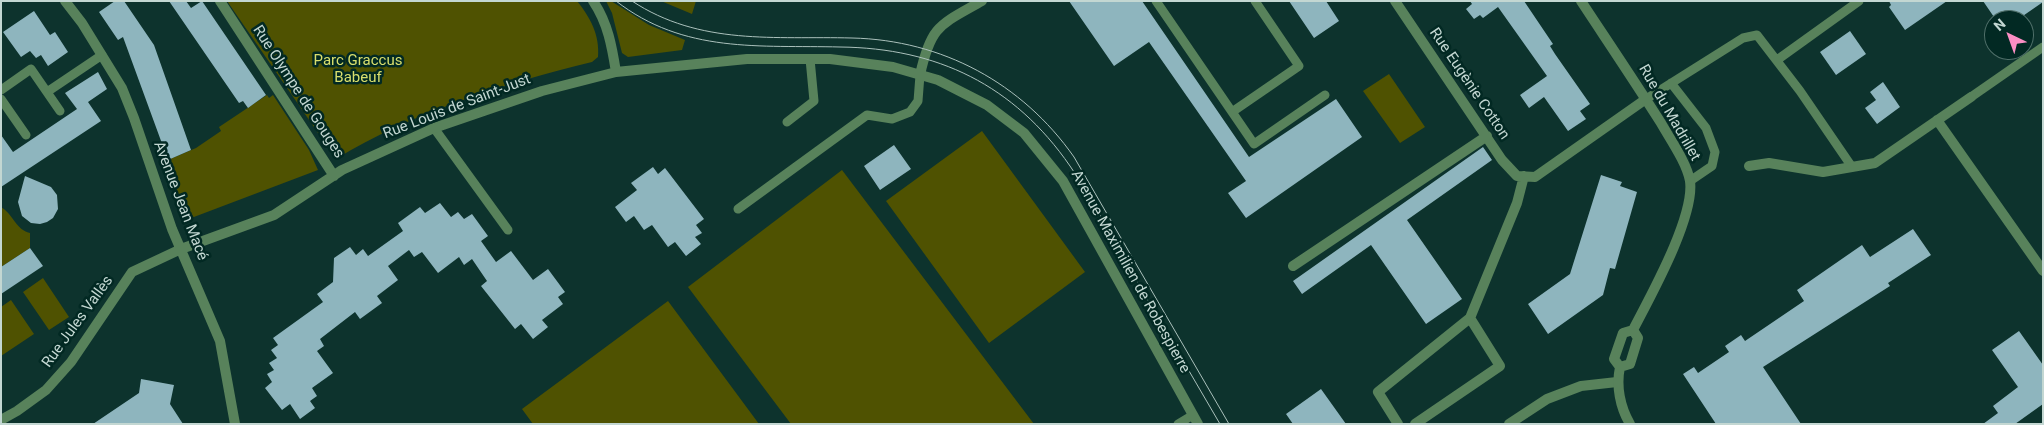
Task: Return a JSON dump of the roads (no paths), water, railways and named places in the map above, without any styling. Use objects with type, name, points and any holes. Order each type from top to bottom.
[{"type":"street","name":"Avenue Jean Macé","points":[[65,1],[82,23],[125,95],[172,229],[220,341],[235,424]]},
{"type":"street","name":"Rue Olympe de Gouges","points":[[220,1],[328,164],[334,176]]},
{"type":"street","points":[[593,1],[602,15],[612,44],[616,72]]},
{"type":"street","points":[[920,75],[930,40],[941,25],[982,1]]},
{"type":"street","name":"Rue Eugènie Cotton","points":[[1395,1],[1502,160],[1516,176],[1524,176]]},
{"type":"street","name":"Rue du Madrillet","points":[[1581,1],[1646,98],[1674,147],[1690,181],[1688,201],[1682,226],[1654,290],[1633,330]]},
{"type":"street","name":"Avenue Maximilien de Robespierre","points":[[616,72],[748,59],[830,59],[893,67],[938,80],[987,105],[1024,133],[1063,181],[1195,419]]},
{"type":"street","name":"Rue Louis de Saint-Just","points":[[181,249],[274,215],[342,170],[434,128],[542,91],[616,72]]},
{"type":"street","points":[[1398,424],[1378,392],[1470,318],[1517,203],[1524,176],[1535,177],[1646,98]]},
{"type":"street","points":[[1749,166],[1769,163],[1823,172],[1875,163],[1971,98]]},
{"type":"street","points":[[1937,120],[2043,271]]},
{"type":"street","points":[[1293,266],[1486,136]]},
{"type":"street","name":"Rue Jules Vallès","points":[[1,420],[46,390],[71,362],[132,272],[181,249]]},
{"type":"street","points":[[1415,424],[1500,366],[1470,318]]},
{"type":"street","name":"Rue du Madrillet","points":[[1630,424],[1625,416],[1617,382],[1620,367],[1614,359],[1623,332],[1633,330]]},
{"type":"street","name":"Rue du Madrillet","points":[[1620,367],[1630,364],[1638,338],[1633,330]]},
{"type":"street","points":[[1510,424],[1546,399],[1581,386],[1617,382]]},
{"type":"lane","points":[[1156,1],[1254,144],[1325,95]]},
{"type":"lane","points":[[1232,112],[1299,66],[1255,1]]},
{"type":"lane","points":[[1777,60],[1859,1]]},
{"type":"lane","points":[[1646,98],[1743,38],[1757,34],[1852,167]]},
{"type":"lane","points":[[1971,98],[2043,47]]},
{"type":"lane","points":[[47,92],[102,55]]},
{"type":"lane","points":[[787,122],[814,101],[810,59]]},
{"type":"lane","points":[[1,90],[31,69],[60,110]]},
{"type":"lane","points":[[738,208],[867,115],[892,119],[910,112],[918,101],[920,75]]},
{"type":"lane","points":[[1671,83],[1706,128],[1715,152],[1712,166],[1690,181]]},
{"type":"lane","points":[[1,99],[26,135]]},
{"type":"lane","points":[[434,128],[508,230]]},
{"type":"lane","points":[[1178,424],[1195,419]]},
{"type":"tram line","points":[[616,1],[642,18],[668,30],[696,38],[752,46],[875,49],[909,55],[941,64],[970,76],[998,93],[1024,113],[1048,138],[1078,177],[1220,424]]},
{"type":"tram line","points":[[632,1],[658,15],[684,25],[711,32],[739,36],[852,38],[885,41],[917,47],[948,57],[977,70],[1005,87],[1030,107],[1074,157],[1229,424]]},
{"type":"park label","name":"Parc Graccus Babeuf","points":[[358,70]]}]
